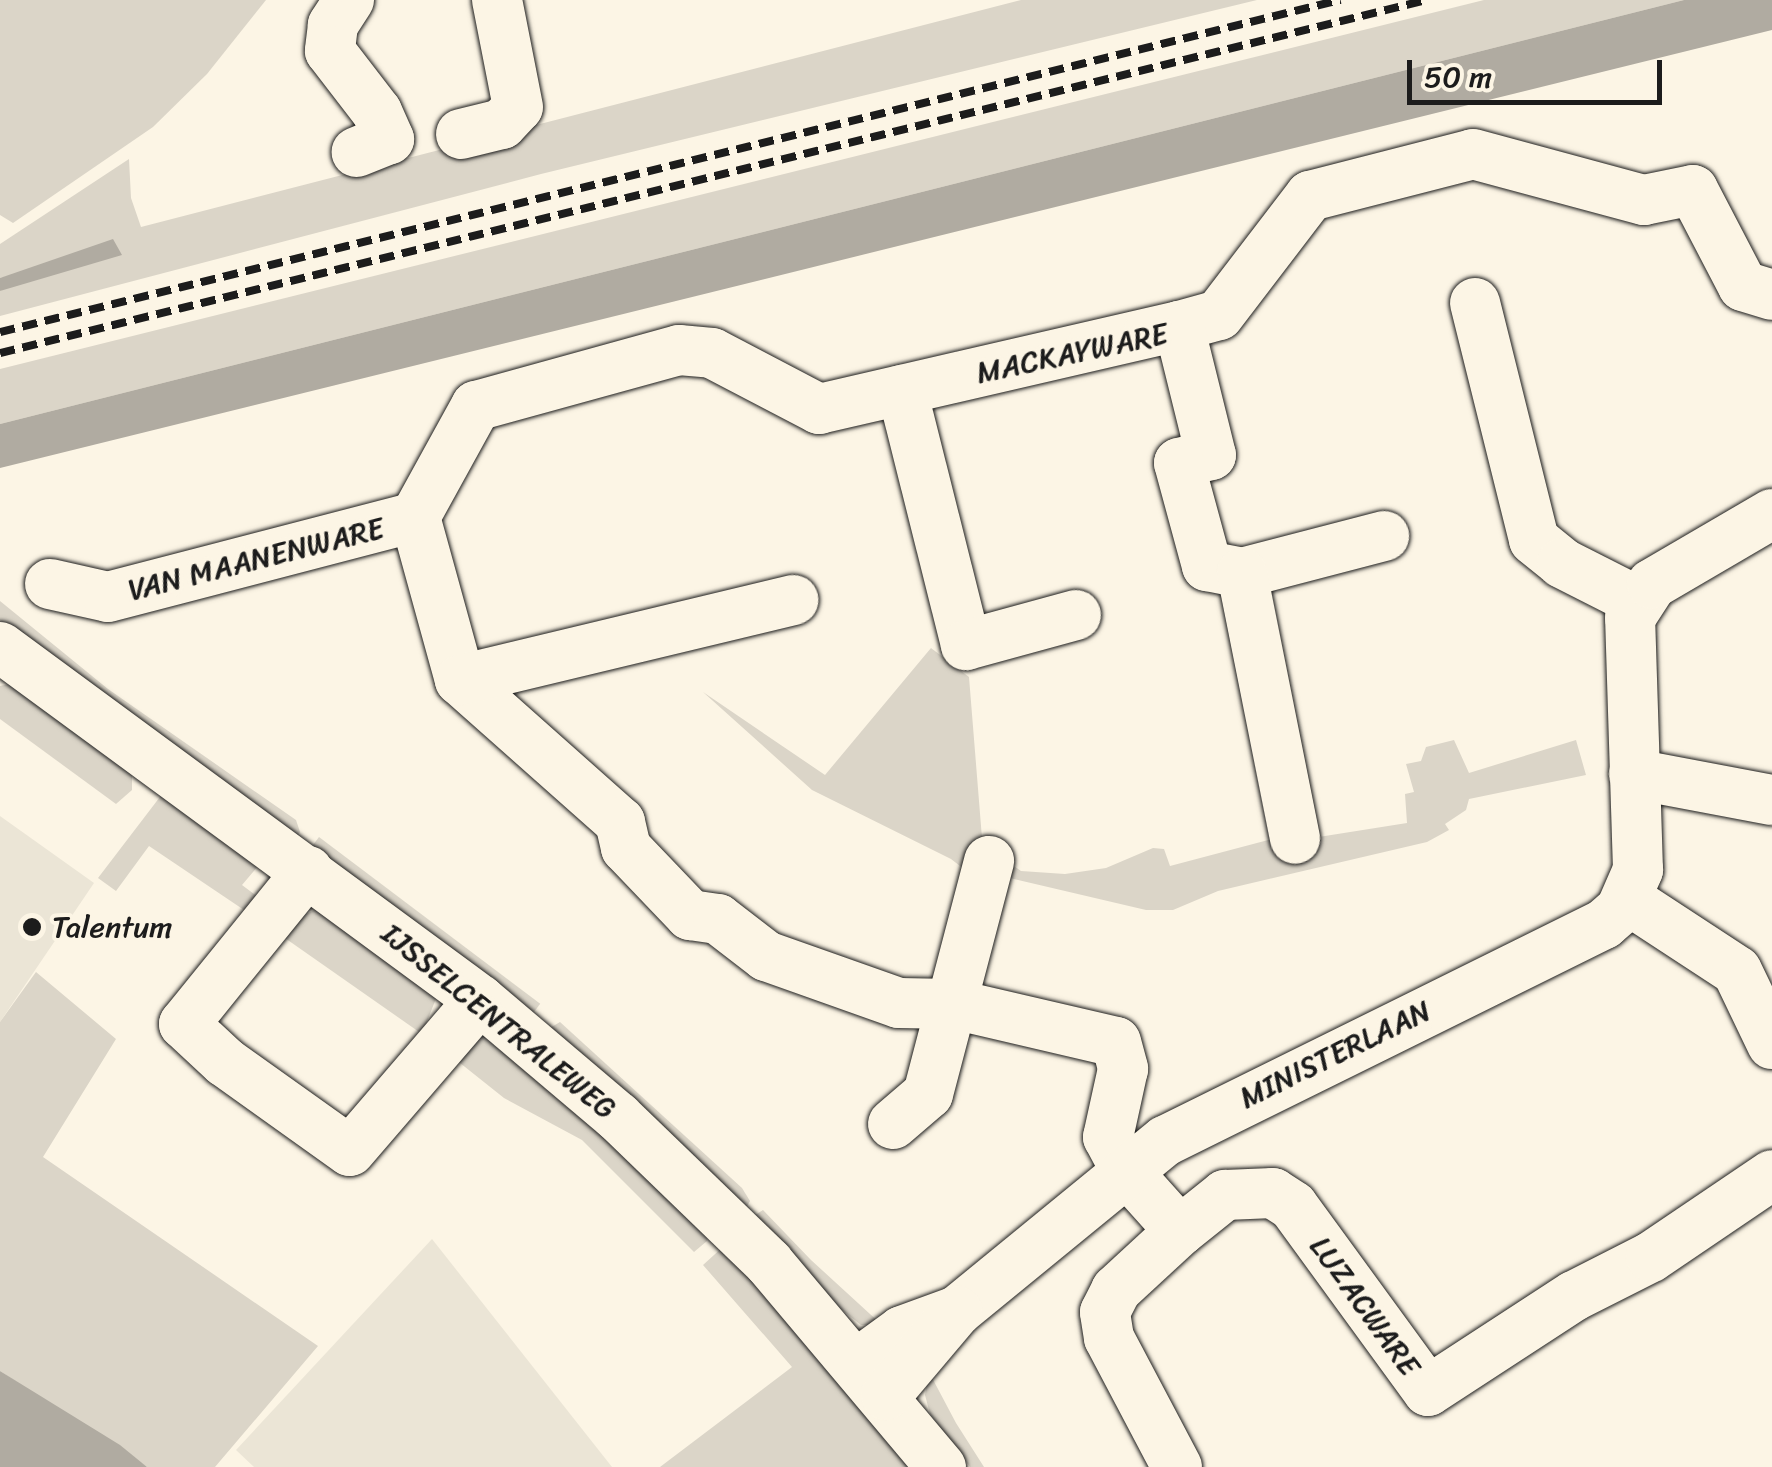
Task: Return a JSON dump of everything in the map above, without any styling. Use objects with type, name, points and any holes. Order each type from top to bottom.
[{"type":"street","points":[[349,0],[334,24],[330,51],[378,112],[389,139],[356,152]]},
{"type":"street","points":[[460,134],[502,124],[518,106],[497,0]]},
{"type":"street","points":[[1178,326],[1219,315],[1310,196],[1472,154],[1644,200],[1693,190],[1743,286],[1772,295]]},
{"type":"street","points":[[1475,303],[1534,540],[1562,563],[1639,602]]},
{"type":"street","name":"MACKAYWARE","points":[[415,518],[476,406],[679,350],[712,353],[819,409],[1178,326],[1211,455],[1179,463],[1207,566],[1242,573]]},
{"type":"street","points":[[902,390],[966,645],[1076,615]]},
{"type":"street","points":[[1772,514],[1652,584],[1639,602],[1627,640],[1638,870],[1628,899],[1737,971],[1772,1044]]},
{"type":"street","name":"VAN MAANENWARE","points":[[50,584],[108,597],[415,518],[460,680]]},
{"type":"street","points":[[1295,839],[1242,573],[1384,536]]},
{"type":"street","points":[[460,680],[794,600]]},
{"type":"street","name":"IJSSELCENTRALEWEG","points":[[0,647],[480,1000],[698,1192],[872,1379],[941,1465]]},
{"type":"street","points":[[460,680],[620,822],[626,848],[690,916],[718,918],[766,956],[899,1002],[953,1004],[1116,1042],[1123,1069],[1108,1136],[1127,1172],[1180,1232],[1116,1290],[1105,1312],[1109,1338],[1176,1467]]},
{"type":"street","points":[[1634,774],[1772,800]]},
{"type":"street","points":[[893,1124],[928,1094],[989,860]]},
{"type":"street","points":[[308,871],[184,1024],[225,1062],[350,1151],[480,1000]]},
{"type":"street","name":"MINISTERLAAN","points":[[872,1379],[1127,1172],[1206,1118],[1604,924],[1628,899]]},
{"type":"street","name":"LUZACWARE","points":[[1180,1232],[1225,1195],[1274,1193],[1293,1206],[1428,1391],[1772,1175]]},
{"type":"shaded area","points":[[0,0],[266,0],[207,74],[153,127],[13,223],[0,215]]},
{"type":"shaded area","points":[[1021,0],[1257,0],[541,174],[0,316],[0,291],[37,269],[0,278],[0,244],[129,159],[131,198],[141,227]]},
{"type":"shaded area","points":[[1484,0],[1684,0],[0,424],[0,369]]},
{"type":"shaded area","points":[[1684,0],[1772,0],[1772,30],[0,468],[0,424]]},
{"type":"shaded area","points":[[113,239],[122,255],[0,291],[0,278]]},
{"type":"shaded area","points":[[0,601],[108,689],[296,820],[300,832],[294,843],[0,620]]},
{"type":"shaded area","points":[[931,648],[969,677],[984,863],[978,880],[951,859],[812,790],[703,692],[825,775]]},
{"type":"shaded area","points":[[9,684],[132,769],[132,790],[116,804],[0,719],[0,686]]},
{"type":"shaded area","points":[[1454,740],[1469,773],[1576,740],[1586,775],[1469,799],[1466,810],[1445,824],[1449,830],[1427,842],[1218,891],[1173,910],[1146,910],[997,875],[1002,858],[1021,871],[1065,874],[1106,868],[1153,848],[1164,849],[1170,866],[1280,837],[1306,839],[1407,823],[1405,794],[1414,792],[1406,764],[1421,761],[1426,747]]},
{"type":"shaded area","points":[[166,789],[258,866],[242,885],[262,900],[247,912],[149,846],[116,891],[98,878]]},
{"type":"shaded area","name":"Talentum","points":[[0,816],[94,883],[0,1022]]},
{"type":"shaded area","points":[[319,837],[540,1004],[529,1019],[308,852]]},
{"type":"shaded area","points":[[323,906],[439,991],[422,1034],[282,936],[287,923]]},
{"type":"shaded area","points":[[36,972],[116,1039],[43,1157],[318,1346],[215,1467],[147,1467],[0,1371],[0,1022]]},
{"type":"shaded area","points":[[560,1022],[742,1188],[750,1201],[745,1210],[545,1031]]},
{"type":"shaded area","points":[[482,1033],[711,1227],[707,1241],[694,1252],[582,1140],[504,1098],[450,1055]]},
{"type":"shaded area","points":[[763,1210],[882,1325],[861,1325],[841,1309],[752,1217]]},
{"type":"shaded area","points":[[432,1239],[612,1467],[254,1467],[236,1450]]},
{"type":"shaded area","points":[[725,1245],[917,1467],[660,1467],[792,1367],[703,1265]]},
{"type":"shaded area","points":[[0,1371],[120,1445],[147,1467],[0,1467]]},
{"type":"shaded area","points":[[929,1372],[984,1467],[970,1467],[930,1414],[925,1395]]},
{"type":"railway","points":[[0,332],[1340,0]]},
{"type":"railway","points":[[0,353],[1426,0]]},
{"type":"place","name":"Talentum","points":[[32,927]]}]
